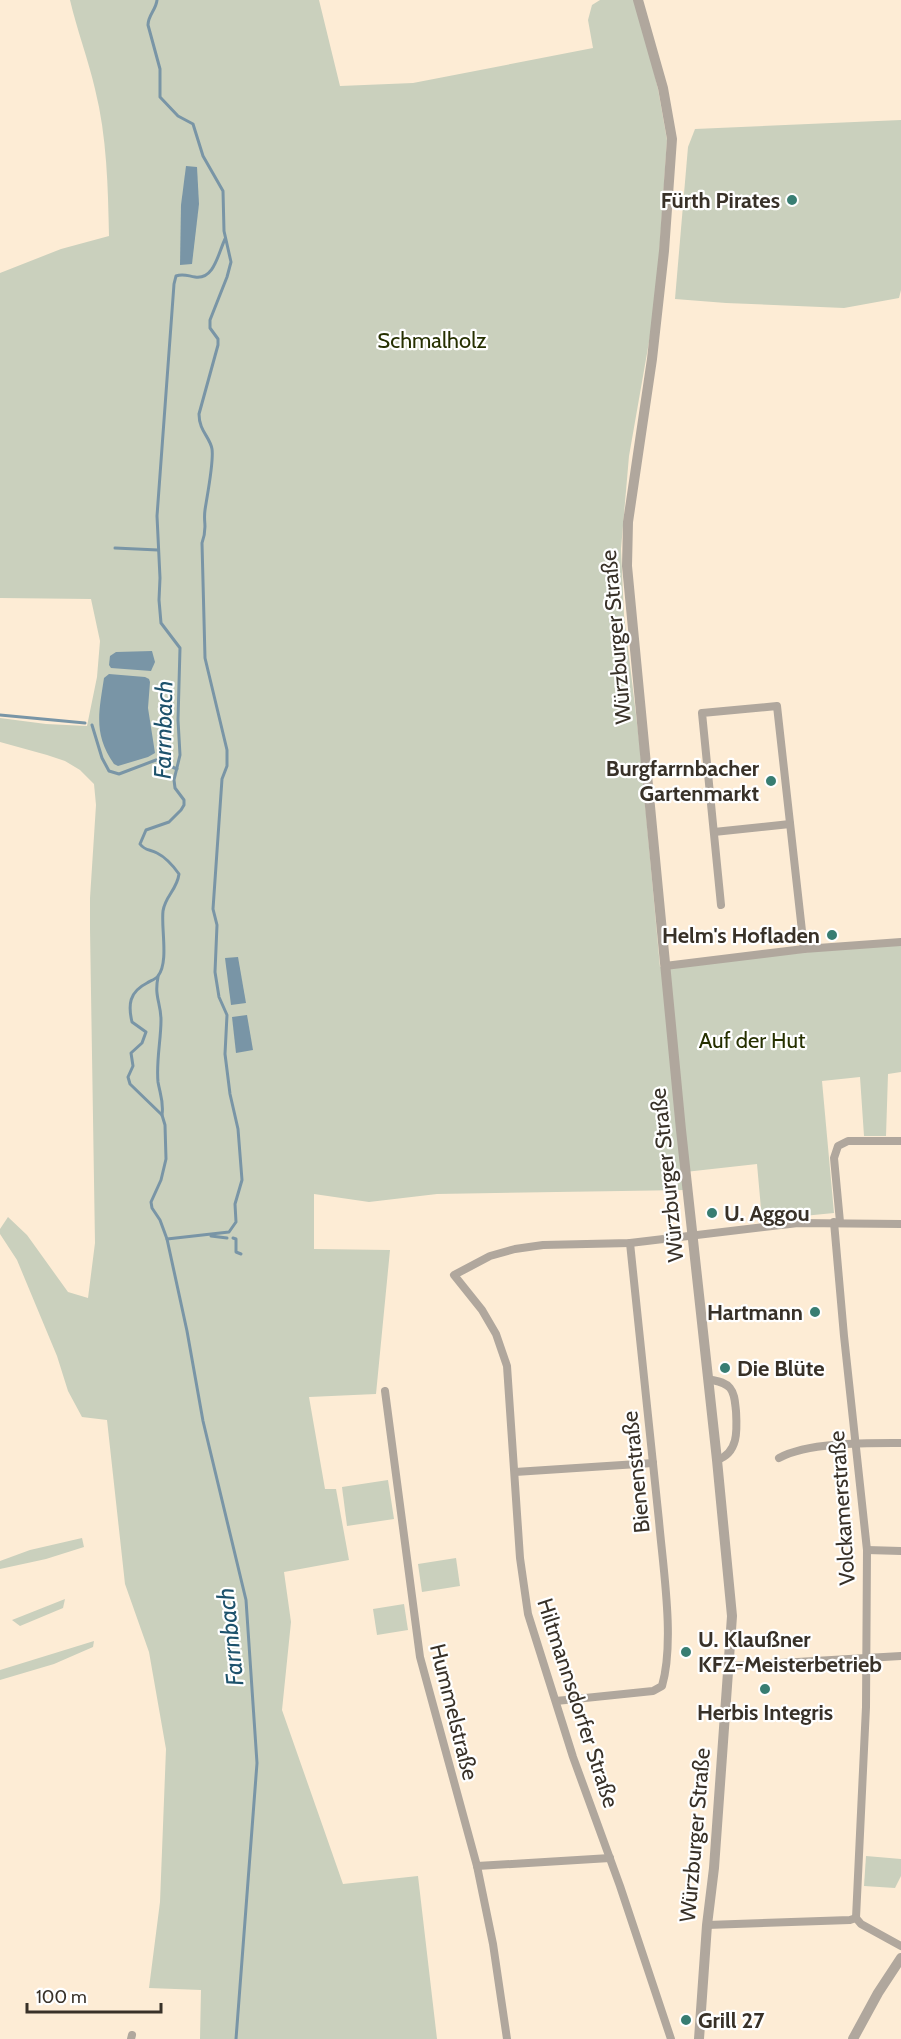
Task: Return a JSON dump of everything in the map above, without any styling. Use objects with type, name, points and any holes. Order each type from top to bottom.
[{"type":"street","name":"Würzburger Straße","points":[[638,0],[663,88],[672,139],[670,188],[658,309],[628,522],[627,567],[665,966],[732,1616],[699,2039]]},
{"type":"street","points":[[721,905],[702,713],[777,706],[804,949]]},
{"type":"street","points":[[714,832],[790,824]]},
{"type":"street","points":[[665,966],[804,949],[901,942]]},
{"type":"street","name":"Volckamerstraße","points":[[856,1918],[863,1788],[867,1550],[855,1444],[834,1158],[838,1146],[849,1141],[901,1141]]},
{"type":"street","points":[[630,1243],[798,1222],[901,1224]]},
{"type":"street","name":"Hiltmannsdorfer Straße","points":[[630,1243],[543,1245],[515,1249],[490,1256],[454,1275],[482,1310],[496,1334],[504,1356],[509,1377],[520,1558],[528,1614],[573,1757],[671,2039]]},
{"type":"street","name":"Bienenstraße","points":[[556,1701],[652,1691],[662,1686],[666,1672],[667,1627],[664,1569],[630,1243]]},
{"type":"street","points":[[708,1379],[726,1384],[732,1390],[734,1397],[736,1440],[729,1454],[717,1460]]},
{"type":"street","name":"Hummelstraße","points":[[385,1390],[420,1657],[477,1866],[493,1944],[507,2039]]},
{"type":"street","points":[[779,1458],[799,1450],[855,1444],[901,1443]]},
{"type":"street","points":[[515,1472],[653,1464]]},
{"type":"street","points":[[867,1550],[901,1551]]},
{"type":"street","points":[[729,1666],[901,1656]]},
{"type":"street","points":[[477,1866],[610,1858]]},
{"type":"street","points":[[707,1925],[856,1918],[861,1924],[901,1946]]},
{"type":"street","points":[[853,2039],[878,1993],[901,1958]]},
{"type":"green space","points":[[70,0],[319,0],[340,86],[413,83],[593,48],[588,20],[592,5],[600,0],[637,0],[658,89],[667,140],[656,302],[629,456],[621,549],[624,615],[640,748],[660,967],[901,943],[901,1072],[888,1074],[886,1136],[864,1136],[860,1077],[822,1081],[834,1213],[762,1220],[757,1164],[685,1172],[686,1190],[437,1194],[369,1202],[314,1194],[314,1249],[390,1250],[376,1394],[309,1397],[325,1489],[336,1489],[349,1560],[284,1572],[291,1622],[282,1710],[343,1884],[418,1876],[437,2039],[200,2039],[201,1990],[149,1988],[160,1902],[166,1749],[149,1652],[125,1584],[107,1420],[82,1417],[68,1391],[57,1356],[17,1260],[0,1234],[0,1229],[8,1217],[27,1235],[68,1292],[88,1298],[95,1243],[90,929],[96,805],[94,784],[80,770],[65,761],[0,742],[0,718],[87,726],[97,677],[100,641],[91,599],[0,598],[0,273],[61,249],[109,236],[102,125],[92,78]]},
{"type":"green space","name":"Fürth Pirates","points":[[901,120],[901,290],[899,298],[844,308],[675,299],[688,147],[695,129]]},
{"type":"green space","points":[[388,1480],[394,1519],[347,1526],[342,1487]]},
{"type":"green space","points":[[82,1538],[84,1547],[46,1559],[0,1569],[0,1561],[30,1550]]},
{"type":"green space","points":[[456,1558],[460,1586],[422,1592],[418,1564]]},
{"type":"green space","points":[[65,1599],[63,1608],[20,1626],[12,1620]]},
{"type":"green space","points":[[404,1604],[408,1630],[377,1635],[373,1609]]},
{"type":"green space","points":[[94,1641],[93,1647],[54,1664],[0,1680],[0,1670]]},
{"type":"green space","points":[[866,1856],[901,1859],[901,1876],[895,1888],[864,1886]]},
{"type":"water","points":[[186,166],[197,167],[199,204],[192,264],[180,265],[181,205]]},
{"type":"water","points":[[152,651],[155,662],[151,671],[111,668],[109,665],[110,656],[116,652]]},
{"type":"water","points":[[109,674],[145,677],[150,682],[148,708],[155,753],[118,766],[107,753],[100,733],[100,702],[104,678]]},
{"type":"water","points":[[238,957],[246,1003],[231,1005],[225,958]]},
{"type":"water","points":[[247,1015],[253,1050],[236,1053],[232,1017]]},
{"type":"waterway","name":"Farrnbach","points":[[157,0],[148,25],[160,69],[160,97],[178,116],[193,124],[203,156],[223,191],[224,231],[231,262],[210,320],[210,328],[218,339],[218,345],[199,420],[212,449],[205,510],[205,533],[202,543],[205,658],[227,750],[227,766],[222,779],[213,909],[217,925],[215,972],[219,997],[227,1015],[225,1054],[230,1094],[238,1129],[242,1180],[235,1204],[236,1222],[229,1232],[167,1239]]},
{"type":"waterway","name":"Farrnbach","points":[[225,239],[214,265],[207,274],[201,277],[179,275],[176,276],[174,284],[157,516],[161,623],[180,648],[178,720],[180,755],[174,780],[175,788],[184,800],[184,805],[169,822],[146,830],[140,844],[163,857],[179,874],[163,911],[164,954],[161,970],[157,977],[136,990],[131,1000],[132,1022],[146,1032],[142,1043],[131,1053],[133,1066],[128,1077],[130,1084],[162,1115],[165,1125],[166,1159],[161,1180],[151,1202],[152,1208],[160,1220],[167,1239],[203,1421],[246,1600],[257,1763],[236,2039]]},
{"type":"waterway","points":[[115,548],[158,550]]},
{"type":"waterway","points":[[0,715],[85,723]]},
{"type":"waterway","points":[[92,725],[102,758],[109,771],[119,774],[156,760],[177,769]]},
{"type":"waterway","points":[[158,977],[157,990],[161,1014],[158,1082],[162,1115]]},
{"type":"waterway","name":"Farrnbach","points":[[211,1236],[227,1238]]},
{"type":"waterway","points":[[233,1238],[236,1239],[236,1252],[241,1254]]},
{"type":"place","name":"Fürth Pirates","points":[[792,200]]},
{"type":"place","name":"Burgfarrnbacher Gartenmarkt","points":[[771,781]]},
{"type":"place","name":"Helm's Hofladen","points":[[832,935]]},
{"type":"place","name":"U. Aggou","points":[[712,1213]]},
{"type":"place","name":"Hartmann","points":[[815,1312]]},
{"type":"place","name":"Die Blüte","points":[[725,1368]]},
{"type":"place","name":"U. Klaußner KFZ-Meisterbetrieb","points":[[686,1652]]},
{"type":"place","name":"Herbis Integris","points":[[765,1689]]},
{"type":"place","name":"Grill 27","points":[[686,2020]]},
{"type":"park label","name":"Schmalholz","points":[[432,340]]},
{"type":"park label","name":"Auf der Hut","points":[[752,1040]]}]
